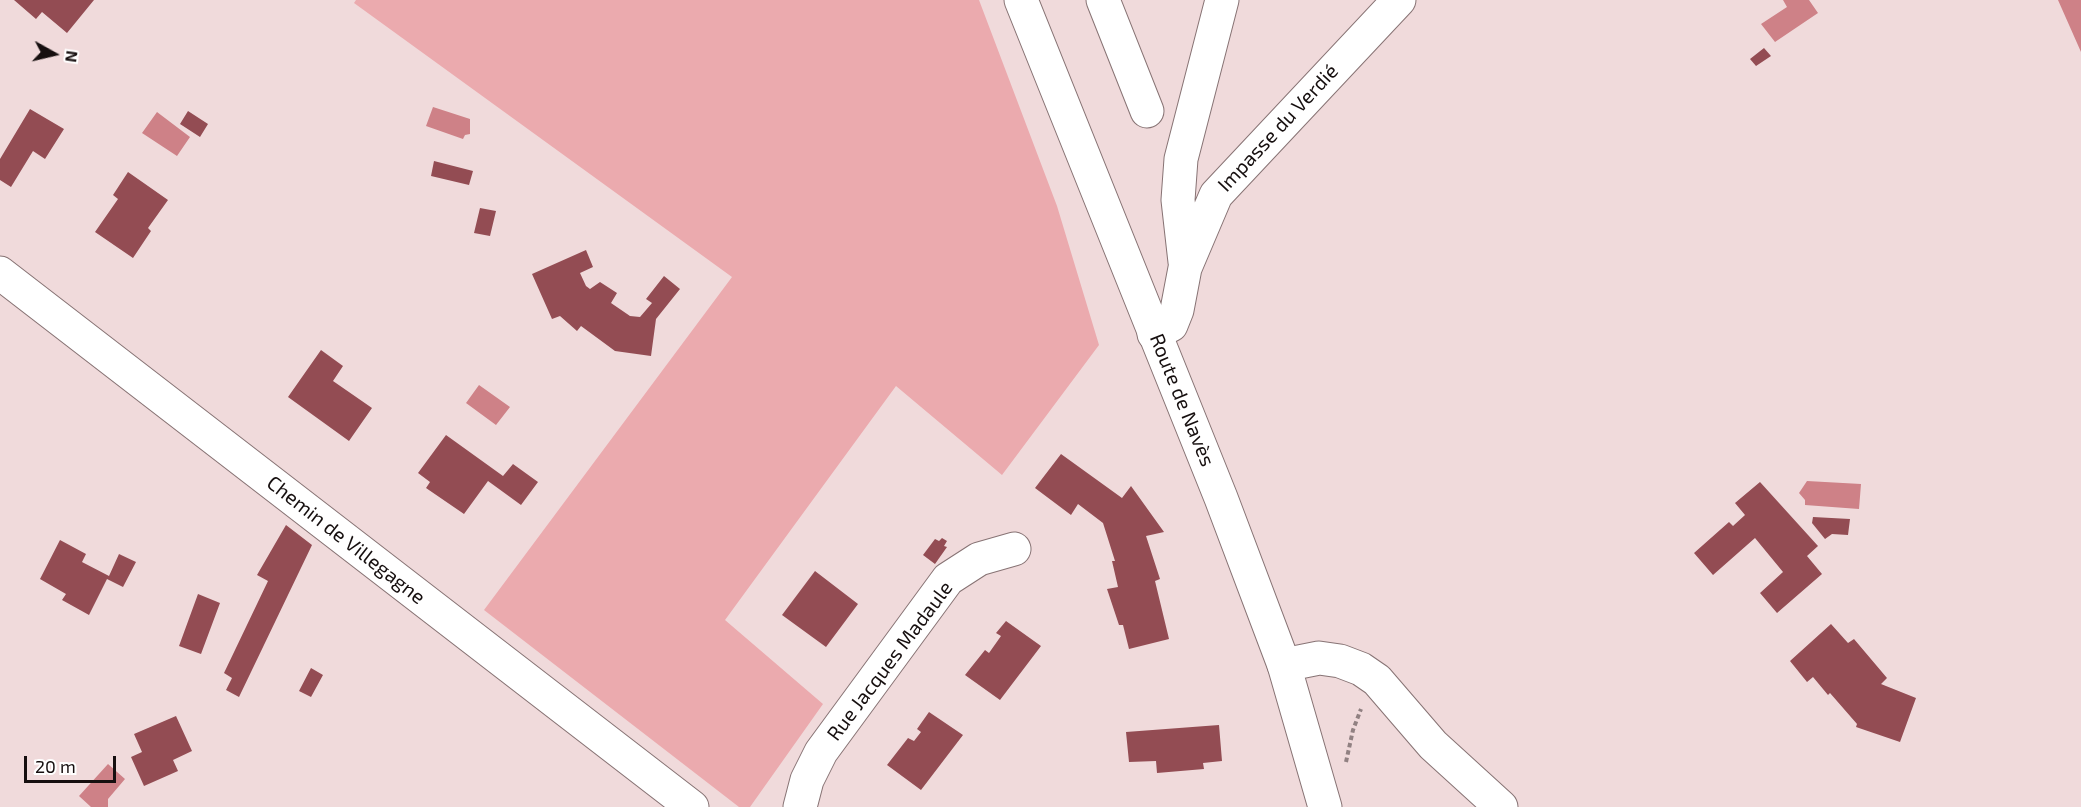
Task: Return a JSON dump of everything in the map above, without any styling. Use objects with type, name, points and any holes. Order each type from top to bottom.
[{"type":"street","name":"Route de Navès","points":[[1021,0],[1221,498],[1284,664],[1325,807]]},
{"type":"street","points":[[1103,0],[1147,111]]},
{"type":"street","points":[[1185,268],[1178,200],[1181,159],[1222,0]]},
{"type":"street","name":"Impasse du Verdié","points":[[1155,334],[1171,325],[1177,310],[1185,268],[1215,195],[1399,0]]},
{"type":"street","name":"Chemin de Villegagne","points":[[0,273],[692,807]]},
{"type":"street","name":"Rue Jacques Madaule","points":[[800,807],[807,780],[821,752],[948,579],[979,559],[1014,549]]},
{"type":"street","points":[[1284,664],[1319,658],[1340,661],[1361,669],[1377,680],[1432,745],[1501,807]]},
{"type":"path","points":[[1346,765],[1353,730],[1377,680]]},
{"type":"shaded area","points":[[356,0],[979,0],[1057,206],[1099,345],[1002,475],[896,386],[725,620],[823,704],[750,807],[739,807],[484,610],[732,277],[354,3]]},
{"type":"shaded area","points":[[1783,0],[1809,0],[1818,13],[1775,42],[1761,24],[1787,7]]},
{"type":"shaded area","points":[[2058,0],[2081,0],[2081,52]]},
{"type":"shaded area","points":[[433,107],[470,119],[470,134],[465,135],[463,139],[426,126]]},
{"type":"shaded area","points":[[157,112],[190,137],[177,156],[142,133]]},
{"type":"shaded area","points":[[479,385],[510,407],[496,425],[466,403]]},
{"type":"shaded area","points":[[1807,481],[1861,484],[1859,509],[1805,505],[1805,500],[1799,493]]},
{"type":"shaded area","points":[[108,764],[125,779],[108,799],[108,807],[91,807],[79,796]]},
{"type":"building","points":[[14,0],[94,0],[67,33],[42,12],[36,19]]},
{"type":"building","points":[[1764,48],[1771,56],[1756,66],[1750,59]]},
{"type":"building","points":[[30,109],[64,129],[45,159],[33,151],[11,187],[0,180],[0,159]]},
{"type":"building","points":[[188,111],[208,124],[200,137],[180,124]]},
{"type":"building","points":[[434,161],[473,171],[469,185],[431,176]]},
{"type":"building","points":[[128,172],[168,200],[148,228],[151,231],[133,258],[95,232],[118,199],[113,195]]},
{"type":"building","points":[[480,208],[496,211],[490,236],[474,233]]},
{"type":"building","points":[[586,250],[593,267],[580,273],[586,286],[590,289],[600,282],[617,293],[611,303],[630,316],[640,317],[652,303],[646,299],[664,276],[680,289],[656,319],[651,356],[615,351],[581,326],[577,331],[560,316],[552,319],[532,274]]},
{"type":"building","points":[[321,350],[343,366],[333,381],[372,408],[349,441],[288,397]]},
{"type":"building","points":[[446,435],[503,476],[513,464],[538,482],[521,505],[488,481],[464,514],[426,488],[430,482],[418,473]]},
{"type":"building","points":[[1061,454],[1122,498],[1131,486],[1164,532],[1146,536],[1160,579],[1155,581],[1169,639],[1129,649],[1123,625],[1119,625],[1107,589],[1118,587],[1112,561],[1115,561],[1103,523],[1078,504],[1071,515],[1035,488]]},
{"type":"building","points":[[1760,482],[1818,546],[1807,556],[1822,574],[1777,613],[1760,593],[1783,572],[1755,538],[1713,575],[1694,553],[1729,522],[1733,526],[1745,515],[1735,503]]},
{"type":"building","points":[[1813,517],[1850,519],[1848,535],[1832,534],[1825,539],[1812,523]]},
{"type":"building","points":[[286,525],[312,545],[239,697],[226,690],[232,678],[224,673],[268,581],[257,575]]},
{"type":"building","points":[[942,538],[947,541],[944,546],[947,547],[935,564],[923,555],[935,539],[939,541]]},
{"type":"building","points":[[60,540],[86,554],[82,562],[109,576],[119,554],[136,562],[123,587],[107,579],[89,615],[62,600],[66,594],[40,579]]},
{"type":"building","points":[[815,571],[858,604],[826,647],[782,615]]},
{"type":"building","points":[[198,594],[220,603],[201,654],[179,646]]},
{"type":"building","points":[[1006,621],[1041,646],[1000,700],[965,675],[985,650],[989,653],[1001,636],[996,633]]},
{"type":"building","points":[[1831,624],[1848,643],[1854,639],[1887,678],[1881,684],[1916,698],[1900,742],[1856,727],[1857,724],[1830,693],[1828,695],[1813,677],[1807,682],[1790,661]]},
{"type":"building","points":[[311,668],[323,675],[311,697],[299,691]]},
{"type":"building","points":[[929,712],[963,735],[921,790],[887,765],[908,738],[914,741],[921,732],[917,729]]},
{"type":"building","points":[[176,716],[192,751],[173,760],[178,771],[144,786],[131,757],[142,752],[134,734]]},
{"type":"building","points":[[1219,725],[1222,761],[1203,763],[1204,769],[1157,773],[1156,761],[1129,762],[1126,732]]}]
